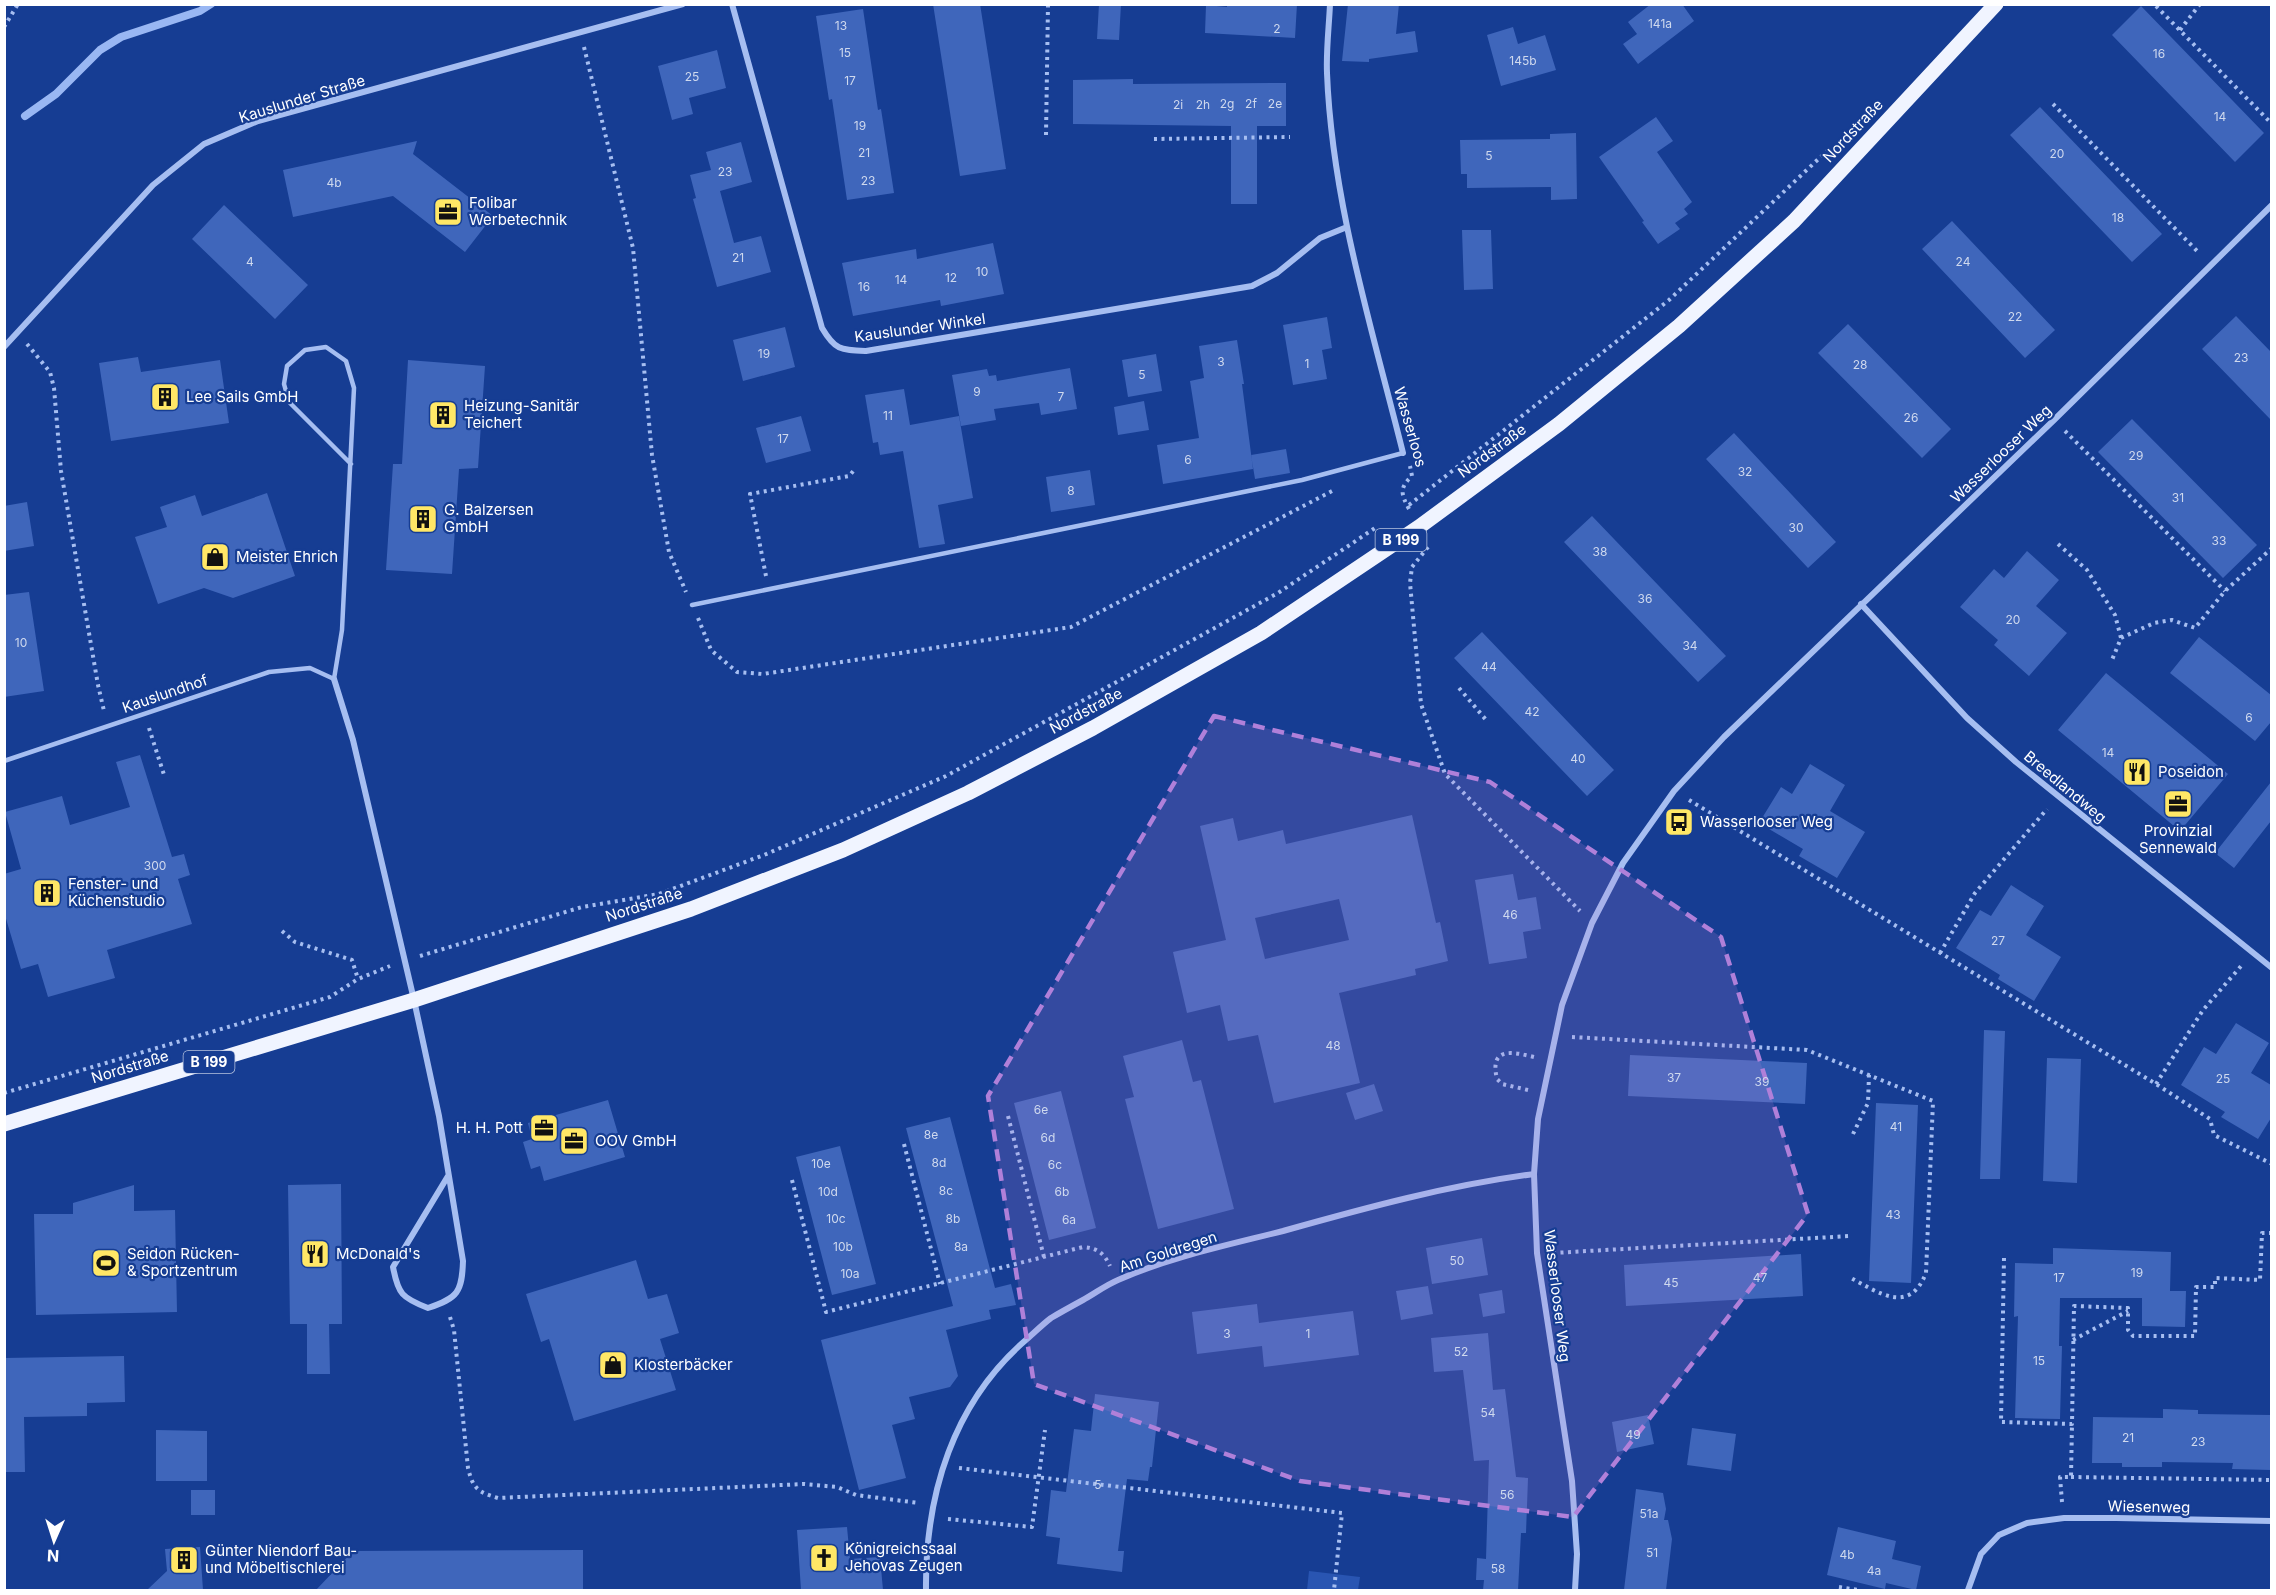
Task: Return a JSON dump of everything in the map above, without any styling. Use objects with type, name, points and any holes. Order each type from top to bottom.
[{"type":"main road","name":"Nordstraße","points":[[4,1124],[414,999],[691,909],[843,850],[968,793],[1093,729],[1261,633],[1419,527],[1559,424],[1679,326],[1794,221],[1996,4]]},
{"type":"street","name":"Kauslunder Straße","points":[[4,347],[153,185],[204,144],[258,122],[683,4]]},
{"type":"street","name":"Kauslunder Winkel","points":[[732,4],[822,328],[832,344],[839,349],[866,351],[1252,286],[1277,273],[1320,238],[1347,227]]},
{"type":"street","name":"Wasserloos","points":[[1330,4],[1326,73],[1335,158],[1347,227],[1403,453]]},
{"type":"street","name":"Wasserlooser Weg","points":[[1575,1590],[1577,1554],[1572,1481],[1537,1253],[1534,1173],[1538,1119],[1554,1036],[1562,1005],[1592,924],[1623,863],[1674,791],[1724,737],[2054,420],[2271,205]]},
{"type":"street","name":"Breedlandweg","points":[[1861,604],[1967,718],[2057,797],[2271,968]]},
{"type":"street","points":[[334,679],[353,740],[414,999],[439,1116],[463,1261],[462,1284],[452,1298],[428,1308],[409,1301],[397,1286],[393,1267],[448,1176]]},
{"type":"street","name":"Am Goldregen","points":[[926,1590],[926,1559],[934,1505],[943,1467],[961,1421],[979,1391],[1009,1355],[1050,1319],[1117,1280],[1171,1261],[1344,1214],[1488,1180],[1534,1173]]},
{"type":"street","name":"Wiesenweg","points":[[1968,1590],[1981,1554],[1999,1535],[2027,1523],[2064,1518],[2271,1521]]},
{"type":"lane","points":[[334,679],[342,630],[351,464],[354,388],[346,361],[326,346],[305,350],[287,366],[284,384],[289,402],[351,464]]},
{"type":"lane","points":[[692,605],[1302,480],[1403,453]]},
{"type":"lane","name":"Kauslundhof","points":[[4,761],[269,672],[310,668],[334,679]]},
{"type":"path","points":[[4,27],[18,4]]},
{"type":"path","points":[[1046,135],[1048,4]]},
{"type":"path","points":[[2180,30],[2200,4]]},
{"type":"path","points":[[2156,6],[2271,123]]},
{"type":"path","points":[[580,32],[633,248],[652,454],[669,552],[711,650],[737,672],[763,674],[1071,627],[1342,486]]},
{"type":"path","points":[[2054,104],[2211,265]]},
{"type":"path","points":[[1154,139],[1290,137]]},
{"type":"path","points":[[1592,924],[1444,774],[1421,704],[1410,583],[1412,567],[1428,548],[1428,538],[1407,507],[1669,300],[1830,149]]},
{"type":"path","points":[[17,334],[43,361],[50,372],[54,388],[62,471],[98,685],[108,726]]},
{"type":"path","points":[[2054,420],[2225,591]]},
{"type":"path","name":"Wasserloos","points":[[1403,453],[1412,469],[1412,476],[1403,484],[1402,492],[1407,507]]},
{"type":"path","points":[[769,590],[750,494],[849,476],[855,469]]},
{"type":"path","points":[[5,1093],[330,996],[358,979],[404,961],[582,907],[659,894],[764,855],[946,776],[1278,593],[1387,520]]},
{"type":"path","points":[[2058,544],[2087,570],[2115,615],[2121,638],[2112,660]]},
{"type":"path","points":[[2121,638],[2154,623],[2172,620],[2194,628],[2225,591],[2271,548]]},
{"type":"path","points":[[1459,688],[1487,721]]},
{"type":"path","points":[[145,713],[165,778]]},
{"type":"path","points":[[1674,791],[2156,1084],[2210,1119],[2214,1135],[2271,1164]]},
{"type":"path","points":[[1940,952],[1975,893],[2057,797]]},
{"type":"path","points":[[282,931],[295,942],[352,960],[358,979]]},
{"type":"path","points":[[2156,1084],[2203,1010],[2253,953]]},
{"type":"path","points":[[1554,1036],[1807,1050],[1933,1101],[1926,1273],[1922,1285],[1915,1292],[1902,1298],[1889,1298],[1849,1277]]},
{"type":"path","points":[[1543,1093],[1502,1084],[1497,1079],[1496,1061],[1501,1054],[1508,1052],[1550,1060]]},
{"type":"path","points":[[1853,1134],[1868,1103],[1869,1075]]},
{"type":"path","points":[[1008,1116],[1044,1257]]},
{"type":"path","points":[[904,1144],[940,1284]]},
{"type":"path","points":[[792,1180],[826,1312],[1083,1247],[1094,1248],[1105,1256],[1117,1280]]},
{"type":"path","points":[[2072,1477],[2074,1306],[2128,1308],[2128,1330],[2133,1336],[2195,1336],[2196,1287],[2215,1287],[2215,1278],[2260,1280],[2262,1233],[2271,1233]]},
{"type":"path","points":[[1537,1253],[1850,1236]]},
{"type":"path","points":[[2004,1258],[2001,1422],[2072,1424]]},
{"type":"path","points":[[2073,1340],[2128,1311]]},
{"type":"path","points":[[454,1330],[468,1468],[472,1483],[481,1493],[498,1498],[804,1484],[837,1487],[856,1495],[934,1505]]},
{"type":"path","points":[[932,1517],[1032,1527],[1045,1430]]},
{"type":"path","points":[[943,1467],[1342,1513],[1334,1590]]},
{"type":"path","points":[[2064,1518],[2060,1477],[2271,1480]]},
{"type":"path","points":[[1839,1587],[1858,1590]]},
{"type":"highlighted area","points":[[1214,716],[1490,782],[1721,937],[1808,1214],[1573,1517],[1300,1481],[1034,1384],[988,1096]]},
{"type":"shaded area","points":[[1309,1571],[1360,1577],[1358,1590],[1307,1590]]},
{"type":"building","points":[[933,4],[980,4],[1006,169],[960,176]]},
{"type":"building","points":[[1099,4],[1121,4],[1119,40],[1097,39]]},
{"type":"building","points":[[1227,4],[1297,4],[1295,38],[1205,33],[1206,5],[1227,7]]},
{"type":"building","points":[[1348,4],[1399,4],[1396,34],[1415,31],[1418,52],[1369,59],[1369,62],[1342,61]]},
{"type":"building","points":[[1651,4],[1682,4],[1694,21],[1638,64],[1623,44],[1637,34],[1628,22]]},
{"type":"building","points":[[2141,6],[2264,133],[2235,162],[2112,35]]},
{"type":"building","points":[[863,9],[878,110],[881,109],[894,193],[847,200],[832,99],[829,100],[816,16]]},
{"type":"building","points":[[1513,27],[1518,44],[1545,35],[1556,70],[1501,86],[1487,35]]},
{"type":"building","points":[[717,50],[726,88],[689,98],[693,114],[672,120],[658,66]]},
{"type":"building","points":[[1133,79],[1133,84],[1286,83],[1286,126],[1257,126],[1257,204],[1231,204],[1231,126],[1073,124],[1073,80]]},
{"type":"building","points":[[2040,107],[2162,234],[2132,262],[2010,135]]},
{"type":"building","points":[[1656,117],[1673,141],[1657,152],[1692,202],[1684,209],[1688,214],[1675,223],[1680,229],[1658,244],[1599,157]]},
{"type":"building","points":[[1576,133],[1577,199],[1551,200],[1551,187],[1467,188],[1467,174],[1461,174],[1460,140],[1550,139],[1550,134]]},
{"type":"building","points":[[417,141],[413,154],[493,216],[465,252],[393,196],[293,217],[283,170]]},
{"type":"building","points":[[741,142],[752,182],[720,191],[734,243],[761,236],[771,272],[717,287],[693,199],[696,198],[690,175],[711,170],[706,152]]},
{"type":"building","points":[[224,205],[308,285],[275,319],[192,239]]},
{"type":"building","points":[[1952,221],[2055,330],[2025,358],[1922,249]]},
{"type":"building","points":[[1462,230],[1491,230],[1493,289],[1464,290]]},
{"type":"building","points":[[993,243],[1004,294],[941,306],[940,300],[853,316],[842,263],[916,249],[917,259]]},
{"type":"building","points":[[2236,316],[2271,352],[2271,420],[2202,349]]},
{"type":"building","points":[[1327,317],[1332,348],[1322,350],[1327,379],[1293,385],[1283,325]]},
{"type":"building","points":[[1848,324],[1951,429],[1922,458],[1818,353]]},
{"type":"building","points":[[785,327],[795,367],[743,381],[733,340]]},
{"type":"building","points":[[1237,340],[1253,469],[1163,484],[1157,445],[1199,438],[1190,381],[1204,378],[1199,346]]},
{"type":"building","points":[[1156,354],[1162,391],[1128,397],[1122,360]]},
{"type":"building","name":"Lee Sails GmbH","points":[[138,357],[141,372],[220,360],[229,423],[111,441],[99,363]]},
{"type":"building","points":[[408,360],[485,366],[478,468],[459,469],[452,574],[386,570],[393,464],[402,464]]},
{"type":"building","points":[[1070,368],[1077,409],[1041,415],[1039,403],[994,409],[996,420],[961,426],[952,375],[987,369],[989,376],[996,375],[997,381]]},
{"type":"building","points":[[904,389],[910,425],[959,416],[973,498],[938,505],[945,544],[919,548],[903,451],[880,455],[878,442],[873,443],[865,395]]},
{"type":"building","points":[[1144,401],[1149,430],[1118,435],[1114,407]]},
{"type":"building","points":[[801,416],[811,451],[766,463],[756,428]]},
{"type":"building","points":[[2132,419],[2257,545],[2223,578],[2098,452]]},
{"type":"building","points":[[1734,433],[1836,542],[1808,568],[1706,459]]},
{"type":"building","points":[[1286,449],[1290,473],[1255,479],[1251,455]]},
{"type":"building","points":[[1090,470],[1095,505],[1051,512],[1046,477]]},
{"type":"building","name":"Meister Ehrich","points":[[267,493],[295,576],[233,598],[204,588],[158,604],[135,537],[167,527],[160,507],[195,495],[202,516]]},
{"type":"building","points":[[27,502],[34,546],[4,551],[4,506]]},
{"type":"building","points":[[1592,516],[1726,656],[1698,682],[1564,542]]},
{"type":"building","points":[[2027,551],[2059,580],[2036,606],[2067,633],[2029,676],[1994,645],[1998,640],[1960,607],[1994,569],[2004,578]]},
{"type":"building","points":[[29,592],[44,691],[4,697],[4,595]]},
{"type":"building","points":[[1482,632],[1614,770],[1587,796],[1454,658]]},
{"type":"building","points":[[2199,637],[2271,695],[2271,722],[2255,741],[2170,673]]},
{"type":"building","points":[[2106,673],[2228,774],[2180,831],[2058,730]]},
{"type":"building","points":[[140,755],[172,857],[184,854],[190,875],[178,879],[192,924],[107,950],[115,978],[48,997],[38,964],[21,969],[4,912],[4,874],[21,869],[5,812],[62,796],[70,825],[130,807],[116,762]]},
{"type":"building","points":[[1810,764],[1845,785],[1830,811],[1865,832],[1837,878],[1799,856],[1803,849],[1759,823],[1781,787],[1792,794]]},
{"type":"building","points":[[2271,782],[2271,821],[2234,868],[2215,853]]},
{"type":"building","points":[[1412,815],[1436,923],[1440,922],[1448,961],[1415,969],[1416,975],[1339,993],[1360,1083],[1274,1103],[1258,1035],[1228,1041],[1220,1005],[1187,1013],[1173,952],[1226,940],[1200,826],[1233,818],[1238,841],[1283,830],[1286,844]],"holes":[[[1339,899],[1349,940],[1265,959],[1255,918]]]},
{"type":"building","points":[[1513,874],[1518,900],[1536,897],[1541,929],[1523,932],[1527,958],[1489,964],[1475,880]]},
{"type":"building","points":[[2011,885],[2044,906],[2026,935],[2061,957],[2034,1001],[1998,979],[2000,975],[1956,948],[1980,910],[1991,916]]},
{"type":"building","points":[[2236,1023],[2269,1043],[2251,1073],[2271,1085],[2271,1118],[2258,1139],[2221,1117],[2225,1112],[2181,1085],[2204,1047],[2216,1054]]},
{"type":"building","points":[[1984,1030],[2005,1031],[2000,1179],[1980,1179]]},
{"type":"building","points":[[1182,1040],[1193,1082],[1201,1080],[1234,1209],[1158,1229],[1125,1099],[1134,1097],[1123,1056]]},
{"type":"building","points":[[1630,1055],[1807,1063],[1805,1104],[1628,1096]]},
{"type":"building","points":[[2047,1058],[2081,1059],[2077,1183],[2043,1181]]},
{"type":"building","points":[[1374,1084],[1383,1111],[1355,1120],[1346,1093]]},
{"type":"building","points":[[1061,1091],[1096,1228],[1049,1240],[1014,1103]]},
{"type":"building","name":"OOV GmbH","points":[[608,1100],[625,1157],[544,1181],[540,1166],[531,1169],[523,1142],[532,1139],[528,1123]]},
{"type":"building","points":[[1876,1103],[1918,1105],[1911,1283],[1869,1281]]},
{"type":"building","points":[[950,1117],[995,1288],[1011,1284],[1016,1305],[989,1310],[991,1319],[946,1330],[958,1376],[950,1387],[909,1397],[915,1419],[892,1425],[906,1478],[859,1490],[821,1340],[953,1306],[906,1128]]},
{"type":"building","points":[[840,1146],[876,1284],[832,1295],[796,1157]]},
{"type":"building","name":"McDonald's","points":[[341,1184],[342,1324],[329,1324],[330,1374],[307,1374],[307,1324],[290,1324],[288,1185]]},
{"type":"building","name":"Seidon Rücken- & Sportzentrum","points":[[134,1185],[134,1211],[175,1210],[177,1312],[36,1315],[34,1214],[73,1214],[73,1203]]},
{"type":"building","points":[[1482,1238],[1488,1275],[1432,1284],[1426,1248]]},
{"type":"building","points":[[2053,1248],[2171,1252],[2170,1291],[2186,1291],[2185,1327],[2142,1326],[2142,1298],[2060,1298],[2059,1346],[2062,1346],[2060,1419],[2015,1418],[2018,1316],[2014,1317],[2015,1263],[2053,1264]]},
{"type":"building","points":[[1801,1254],[1803,1296],[1626,1306],[1624,1265]]},
{"type":"building","name":"Klosterbäcker","points":[[636,1260],[648,1299],[667,1294],[679,1333],[660,1339],[676,1390],[574,1421],[549,1339],[541,1342],[526,1294]]},
{"type":"building","points":[[1428,1286],[1433,1314],[1401,1320],[1396,1291]]},
{"type":"building","points":[[1502,1290],[1505,1313],[1483,1317],[1479,1294]]},
{"type":"building","points":[[1257,1304],[1259,1323],[1353,1311],[1359,1355],[1264,1367],[1262,1346],[1197,1354],[1192,1312]]},
{"type":"building","points":[[1488,1333],[1493,1390],[1505,1389],[1516,1477],[1528,1478],[1526,1533],[1521,1533],[1518,1590],[1483,1590],[1484,1580],[1476,1580],[1477,1558],[1486,1559],[1489,1460],[1474,1461],[1463,1370],[1434,1372],[1431,1338]]},
{"type":"building","points":[[124,1356],[125,1402],[87,1403],[87,1416],[24,1417],[25,1472],[4,1472],[4,1358]]},
{"type":"building","points":[[1095,1394],[1159,1402],[1152,1467],[1150,1467],[1148,1481],[1127,1479],[1118,1551],[1124,1551],[1122,1572],[1057,1564],[1060,1538],[1046,1536],[1051,1490],[1066,1492],[1074,1429],[1091,1431]]},
{"type":"building","points":[[2163,1409],[2198,1410],[2198,1414],[2271,1415],[2271,1470],[2232,1469],[2233,1463],[2162,1462],[2162,1467],[2122,1467],[2122,1463],[2092,1463],[2093,1417],[2163,1418]]},
{"type":"building","points":[[1648,1415],[1654,1444],[1617,1452],[1612,1422]]},
{"type":"building","points":[[1692,1428],[1736,1434],[1731,1471],[1687,1465]]},
{"type":"building","points":[[156,1430],[207,1431],[207,1481],[156,1481]]},
{"type":"building","points":[[1636,1489],[1663,1493],[1666,1509],[1664,1520],[1668,1520],[1672,1539],[1666,1590],[1624,1590]]},
{"type":"building","points":[[191,1490],[215,1490],[215,1515],[191,1515]]},
{"type":"building","name":"Königreichssaal Jehovas Zeugen","points":[[847,1527],[850,1559],[880,1557],[883,1590],[801,1590],[797,1530]]},
{"type":"building","points":[[1838,1527],[1896,1541],[1892,1559],[1921,1566],[1916,1590],[1886,1583],[1885,1589],[1827,1575]]},
{"type":"building","name":"Günter Niendorf Bau- und Möbeltischlerei","points":[[200,1547],[203,1590],[147,1590],[167,1571],[165,1549]]},
{"type":"building","points":[[583,1550],[583,1590],[316,1590],[353,1551]]},
{"type":"waterway","points":[[25,116],[56,94],[100,50],[121,37],[200,11],[211,4]]},
{"type":"place","name":"Folibar Werbetechnik","points":[[448,212]]},
{"type":"place","name":"Lee Sails GmbH","points":[[165,397]]},
{"type":"place","name":"Heizung-Sanitär Teichert","points":[[443,415]]},
{"type":"place","name":"G. Balzersen GmbH","points":[[423,519]]},
{"type":"place","name":"Meister Ehrich","points":[[215,557]]},
{"type":"place","name":"Poseidon","points":[[2137,772]]},
{"type":"place","name":"Provinzial Sennewald","points":[[2178,804]]},
{"type":"place","name":"Wasserlooser Weg","points":[[1679,822]]},
{"type":"place","name":"Fenster- und Küchenstudio","points":[[47,893]]},
{"type":"place","name":"H. H. Pott","points":[[544,1128]]},
{"type":"place","name":"OOV GmbH","points":[[574,1141]]},
{"type":"place","name":"McDonald's","points":[[315,1254]]},
{"type":"place","name":"Seidon Rücken- & Sportzentrum","points":[[106,1263]]},
{"type":"place","name":"Klosterbäcker","points":[[613,1365]]},
{"type":"place","name":"Königreichssaal Jehovas Zeugen","points":[[824,1558]]},
{"type":"place","name":"Günter Niendorf Bau- und Möbeltischlerei","points":[[184,1560]]}]
